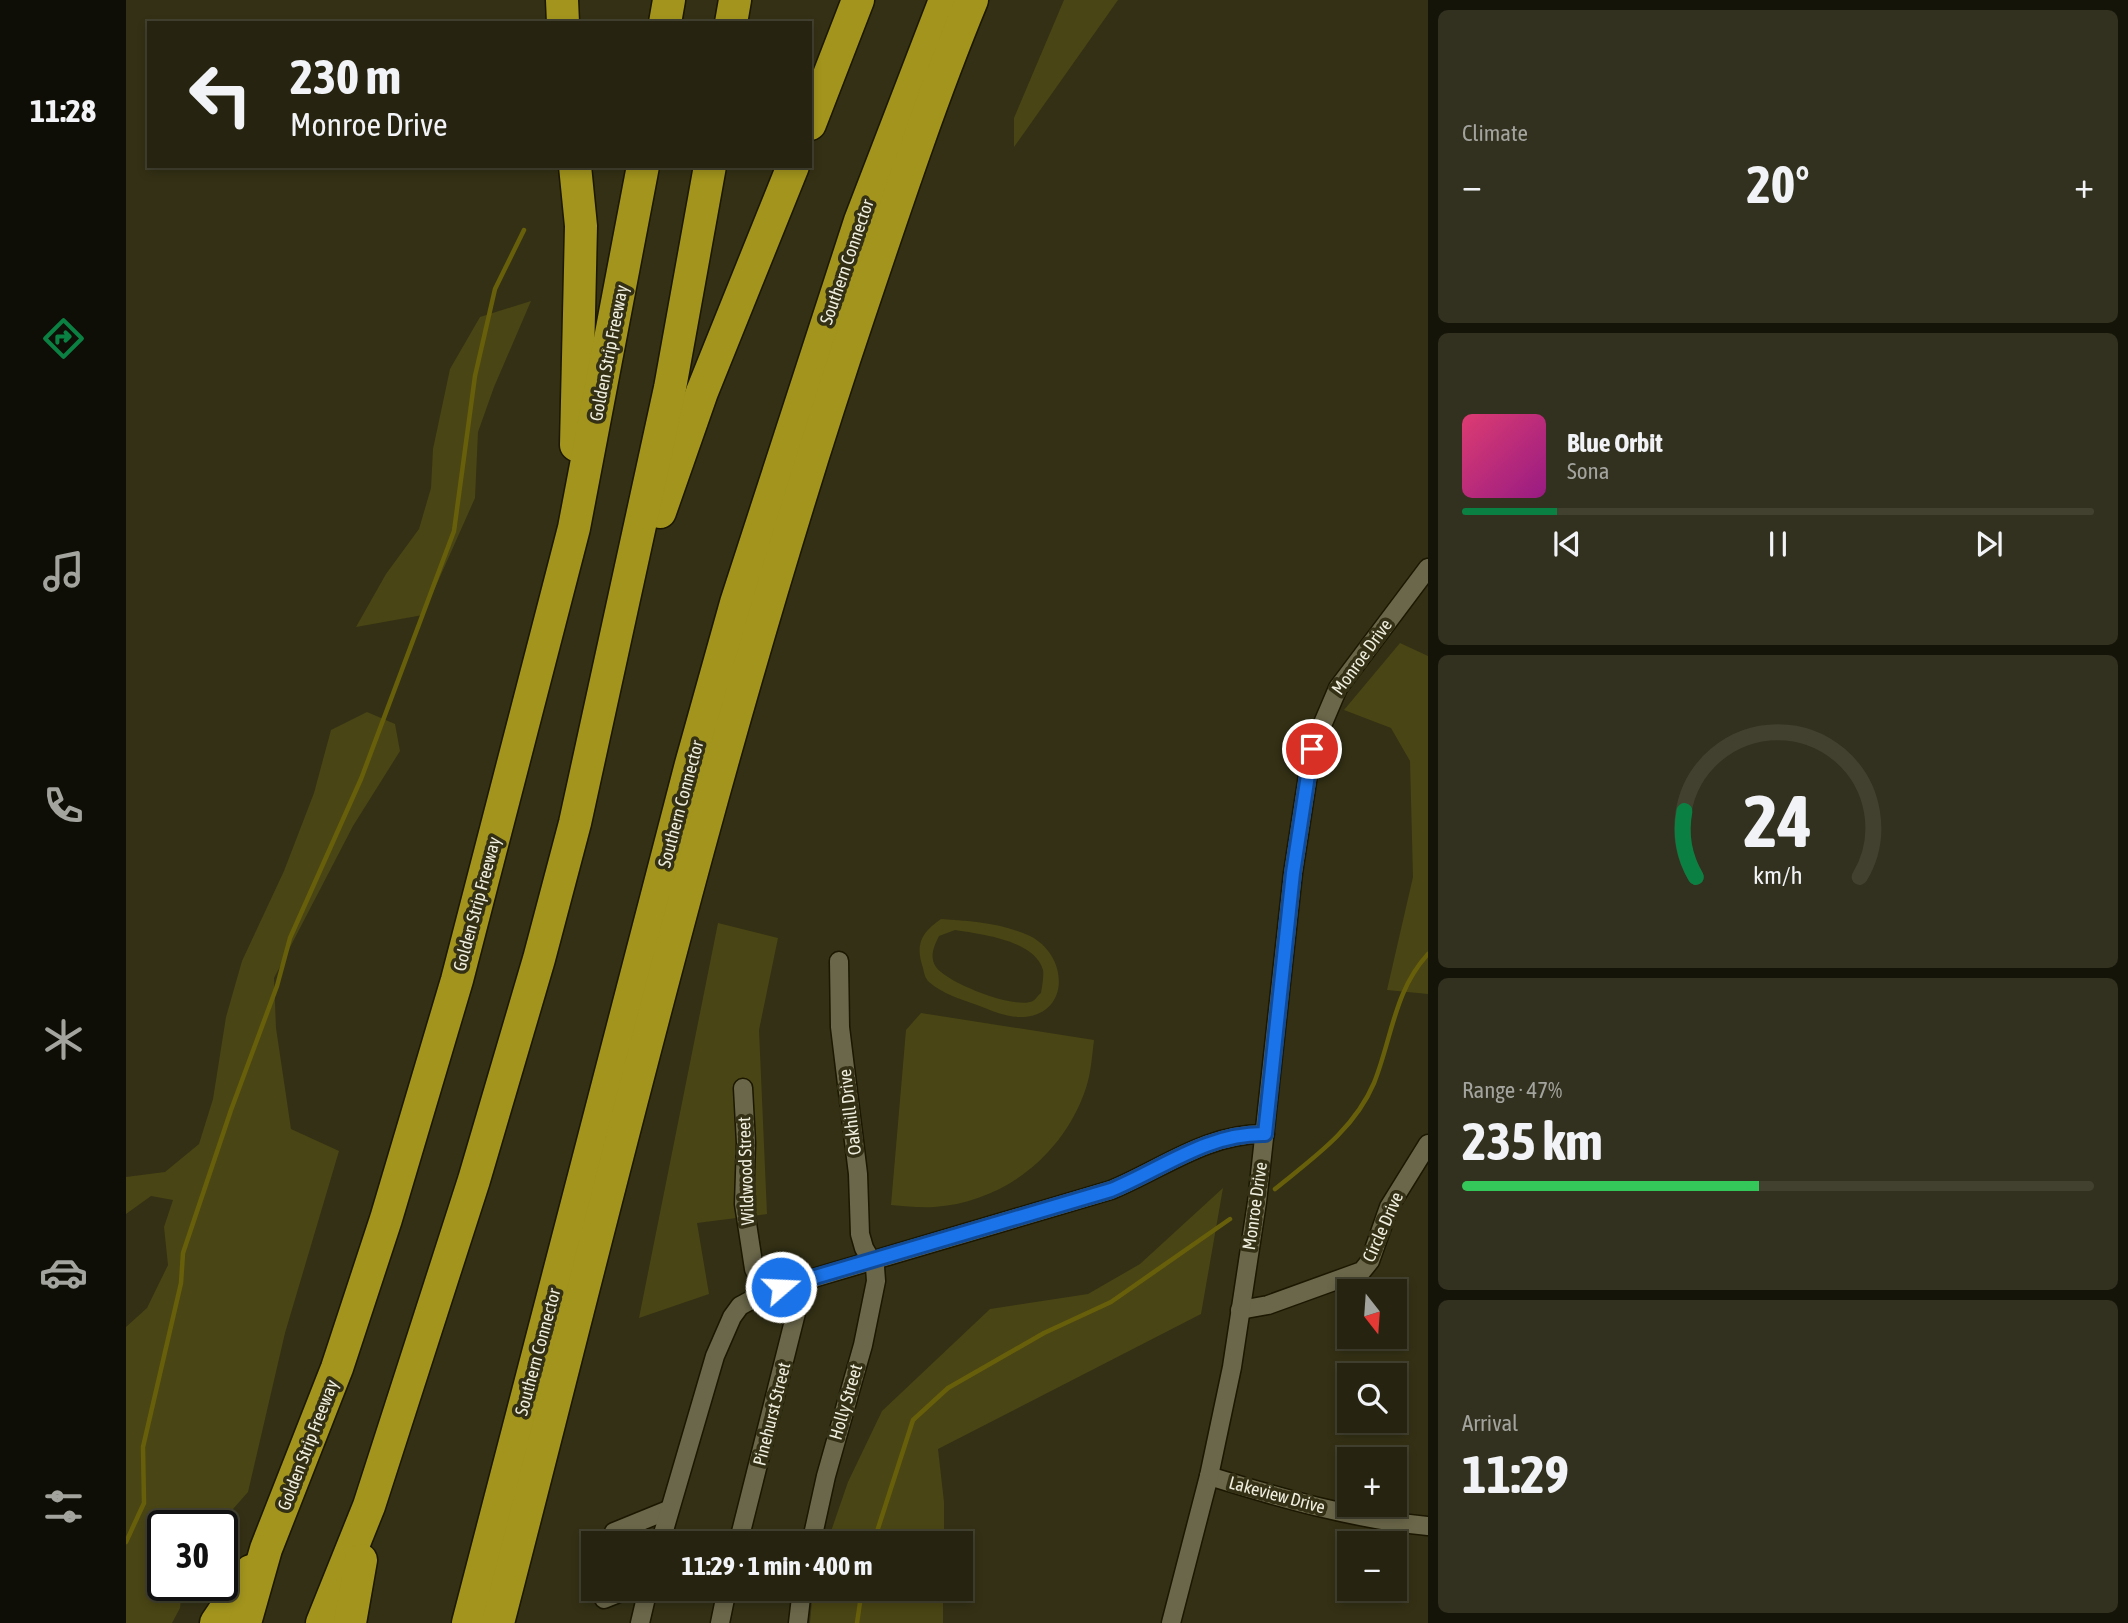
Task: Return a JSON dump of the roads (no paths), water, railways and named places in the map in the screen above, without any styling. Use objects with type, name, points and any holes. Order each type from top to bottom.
[{"type":"highway","points":[[562,0],[563,21]]},
{"type":"highway","points":[[666,21],[669,0]]},
{"type":"highway","points":[[731,21],[735,0]]},
{"type":"highway","points":[[812,119],[859,0]]},
{"type":"highway","name":"Southern Connector","points":[[498,1623],[700,840],[746,675],[820,432],[955,10]]},
{"type":"highway","name":"Southern Connector","points":[[468,1623],[681,804],[736,603],[860,221],[955,10]]},
{"type":"highway","points":[[574,528],[580,226],[576,168]]},
{"type":"highway","name":"Golden Strip Freeway","points":[[245,1623],[266,1549],[337,1368],[406,1153],[457,980],[574,528],[643,168]]},
{"type":"highway","points":[[322,1623],[369,1506],[474,1181],[539,959],[575,823],[670,388],[710,168]]},
{"type":"highway","points":[[614,642],[702,393],[792,168]]},
{"type":"highway","points":[[350,1623],[369,1506]]},
{"type":"highway","points":[[512,1623],[521,1533]]},
{"type":"highway","points":[[216,1623],[266,1549]]},
{"type":"street","name":"Monroe Drive","points":[[1171,1623],[1209,1476],[1232,1367],[1265,1134],[1293,873],[1312,749],[1338,688],[1428,568]]},
{"type":"street","name":"Oakhill Drive","points":[[839,961],[840,1027],[858,1174],[860,1234],[864,1248],[873,1261]]},
{"type":"street","name":"Wildwood Street","points":[[743,1088],[746,1143],[744,1204],[754,1269],[766,1292]]},
{"type":"street","points":[[663,1531],[724,1331],[740,1306],[766,1292],[1111,1190],[1146,1176],[1210,1142],[1242,1134],[1265,1134]]},
{"type":"street","name":"Circle Drive","points":[[1240,1310],[1268,1305],[1350,1277],[1367,1266],[1389,1207],[1428,1144]]},
{"type":"street","name":"Holly Street","points":[[814,1531],[826,1476],[863,1345],[876,1281],[873,1261]]},
{"type":"street","name":"Pinehurst Street","points":[[741,1531],[799,1301],[797,1283]]},
{"type":"street","name":"Lakeview Drive","points":[[1209,1476],[1266,1494],[1357,1516],[1428,1526]]},
{"type":"street","points":[[616,1531],[668,1510]]},
{"type":"street","points":[[640,1623],[645,1601]]},
{"type":"street","points":[[720,1623],[725,1601]]},
{"type":"street","points":[[798,1623],[801,1601]]},
{"type":"waterway","points":[[126,1542],[144,1503],[143,1447],[181,1283],[183,1253],[231,1110],[277,986],[290,938],[361,779],[454,531],[475,376],[495,289],[524,230]]},
{"type":"waterway","points":[[1275,1189],[1331,1142],[1366,1100],[1401,999],[1408,983],[1428,954]]},
{"type":"waterway","points":[[877,1531],[913,1420],[948,1388],[1044,1333],[1111,1302],[1230,1219]]},
{"type":"waterway","points":[[857,1623],[860,1601]]}]
